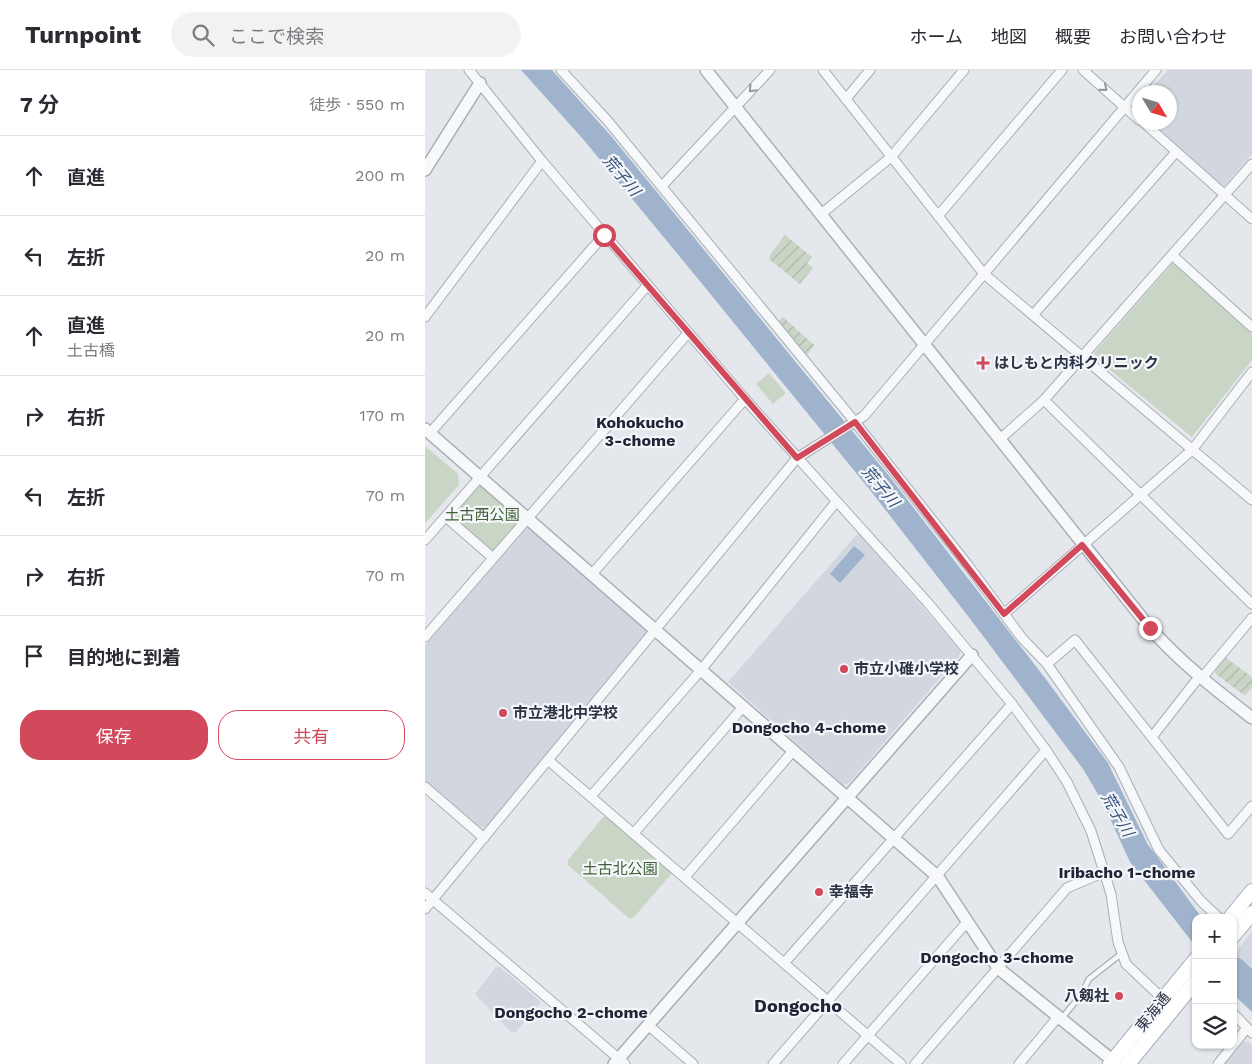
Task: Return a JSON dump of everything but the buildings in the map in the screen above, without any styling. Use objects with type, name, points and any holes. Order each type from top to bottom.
[{"type":"main road","points":[[1233,914],[1252,891]]},
{"type":"main road","points":[[1237,931],[1252,913]]},
{"type":"main road","name":"東海通","points":[[1113,1063],[1192,965]]},
{"type":"main road","name":"東海通","points":[[1128,1064],[1192,987]]},
{"type":"street","points":[[469,70],[542,161],[647,286],[797,458],[883,550],[972,655],[1047,750],[1081,807],[1091,831],[1111,894],[1121,954],[1133,973],[1163,999]]},
{"type":"street","points":[[561,70],[607,120],[662,186],[853,423],[1022,638],[1047,664],[1119,767],[1159,850],[1201,901],[1215,914]]},
{"type":"street","points":[[705,70],[1150,628],[1172,653],[1200,678],[1252,718]]},
{"type":"street","points":[[662,186],[770,70]]},
{"type":"street","points":[[823,70],[984,274],[1252,500]]},
{"type":"street","points":[[846,99],[871,70]]},
{"type":"street","points":[[820,215],[891,157],[963,70]]},
{"type":"street","points":[[938,216],[1063,70]]},
{"type":"street","points":[[1083,70],[1132,114]]},
{"type":"street","points":[[425,909],[797,458],[864,416],[1156,70]]},
{"type":"street","points":[[425,170],[480,82]]},
{"type":"street","points":[[1152,130],[1252,219]]},
{"type":"street","points":[[1033,315],[1176,152]]},
{"type":"street","points":[[425,317],[542,161]]},
{"type":"street","points":[[999,440],[1044,400],[1252,164]]},
{"type":"street","points":[[604,235],[428,431],[938,877],[997,968],[1113,1063]]},
{"type":"street","points":[[1172,255],[1252,327]]},
{"type":"street","points":[[425,540],[647,286]]},
{"type":"street","points":[[425,637],[688,333]]},
{"type":"street","points":[[1004,614],[1192,450],[1252,372]]},
{"type":"street","points":[[592,574],[745,399]]},
{"type":"street","points":[[1044,400],[1252,604]]},
{"type":"street","points":[[591,796],[701,670],[837,502]]},
{"type":"street","points":[[446,517],[493,558]]},
{"type":"street","points":[[1152,737],[1252,618]]},
{"type":"street","points":[[1047,664],[1075,640],[1228,834],[1252,806]]},
{"type":"street","points":[[425,893],[619,1062],[648,1025],[972,655]]},
{"type":"street","points":[[785,962],[1011,704]]},
{"type":"street","points":[[634,833],[743,708]]},
{"type":"street","points":[[773,1064],[1047,750]]},
{"type":"street","points":[[685,877],[793,751]]},
{"type":"street","points":[[548,760],[785,962],[901,1064]]},
{"type":"street","points":[[425,787],[484,838]]},
{"type":"street","points":[[915,1064],[1067,888],[1104,872]]},
{"type":"street","points":[[843,1064],[967,922]]},
{"type":"street","points":[[1218,1064],[1250,1030],[1237,1017]]},
{"type":"street","points":[[1019,1064],[1060,1018]]},
{"type":"street","points":[[648,1025],[693,1064]]},
{"type":"lane","points":[[1060,1018],[1081,996],[1089,979],[1121,954]]},
{"type":"shaded area","points":[[1168,70],[1252,70],[1252,154],[1224,186],[1221,186],[1158,130],[1177,130],[1177,85],[1154,85]]},
{"type":"shaded area","name":"市立港北中学校","points":[[527,528],[530,528],[646,630],[646,633],[486,827],[479,827],[425,781],[425,645]]},
{"type":"shaded area","name":"市立小碓小学校","points":[[858,533],[961,651],[959,656],[849,783],[844,785],[728,682]]},
{"type":"shaded area","points":[[1252,932],[1252,969],[1244,960],[1237,957],[1237,950]]},
{"type":"shaded area","points":[[499,966],[541,1002],[516,1032],[511,1032],[475,994],[496,967]]},
{"type":"shaded area","points":[[1243,1041],[1249,1042],[1252,1045],[1252,1064],[1224,1064]]},
{"type":"green space","points":[[785,235],[812,257],[807,263],[813,268],[800,284],[769,259]]},
{"type":"green space","points":[[1172,264],[1176,264],[1252,334],[1252,360],[1192,437],[1094,357],[1095,352]]},
{"type":"green space","points":[[783,317],[814,345],[807,355],[779,321]]},
{"type":"green space","points":[[769,373],[786,393],[773,404],[756,384]]},
{"type":"green space","points":[[425,446],[458,474],[459,485],[425,523]]},
{"type":"green space","name":"土古西公園","points":[[483,486],[518,516],[518,522],[493,551],[490,551],[453,520],[453,515],[477,487]]},
{"type":"green space","points":[[1225,657],[1252,677],[1252,688],[1245,696],[1216,674],[1215,669]]},
{"type":"green space","name":"土古北公園","points":[[607,816],[672,873],[635,916],[630,919],[568,865],[568,860],[603,817]]},
{"type":"water","name":"荒子川","points":[[521,70],[552,70],[611,136],[889,476],[1048,682],[1108,763],[1147,843],[1199,914],[1192,914],[1192,942],[1130,862],[1102,801],[1083,769],[971,620],[870,490],[583,139]]},
{"type":"water","points":[[854,546],[865,555],[840,583],[830,574]]},
{"type":"water","points":[[1237,957],[1252,969],[1252,1012],[1237,998]]},
{"type":"place","name":"はしもと内科クリニック","points":[[983,363]]},
{"type":"place","name":"市立小碓小学校","points":[[844,669]]},
{"type":"place","name":"市立港北中学校","points":[[503,713]]},
{"type":"place","name":"幸福寺","points":[[819,892]]},
{"type":"place","name":"八剱社","points":[[1119,996]]},
{"type":"district","name":"Kohokucho 3-chome","points":[[640,431]]},
{"type":"district","name":"Dongocho 4-chome","points":[[809,727]]},
{"type":"district","name":"Iribacho 1-chome","points":[[1127,872]]},
{"type":"district","name":"Dongocho 3-chome","points":[[997,957]]},
{"type":"district","name":"Dongocho","points":[[798,1006]]},
{"type":"district","name":"Dongocho 2-chome","points":[[571,1012]]},
{"type":"route","points":[[604,235],[797,458],[855,422],[1004,614],[1082,545],[1150,628]]}]
